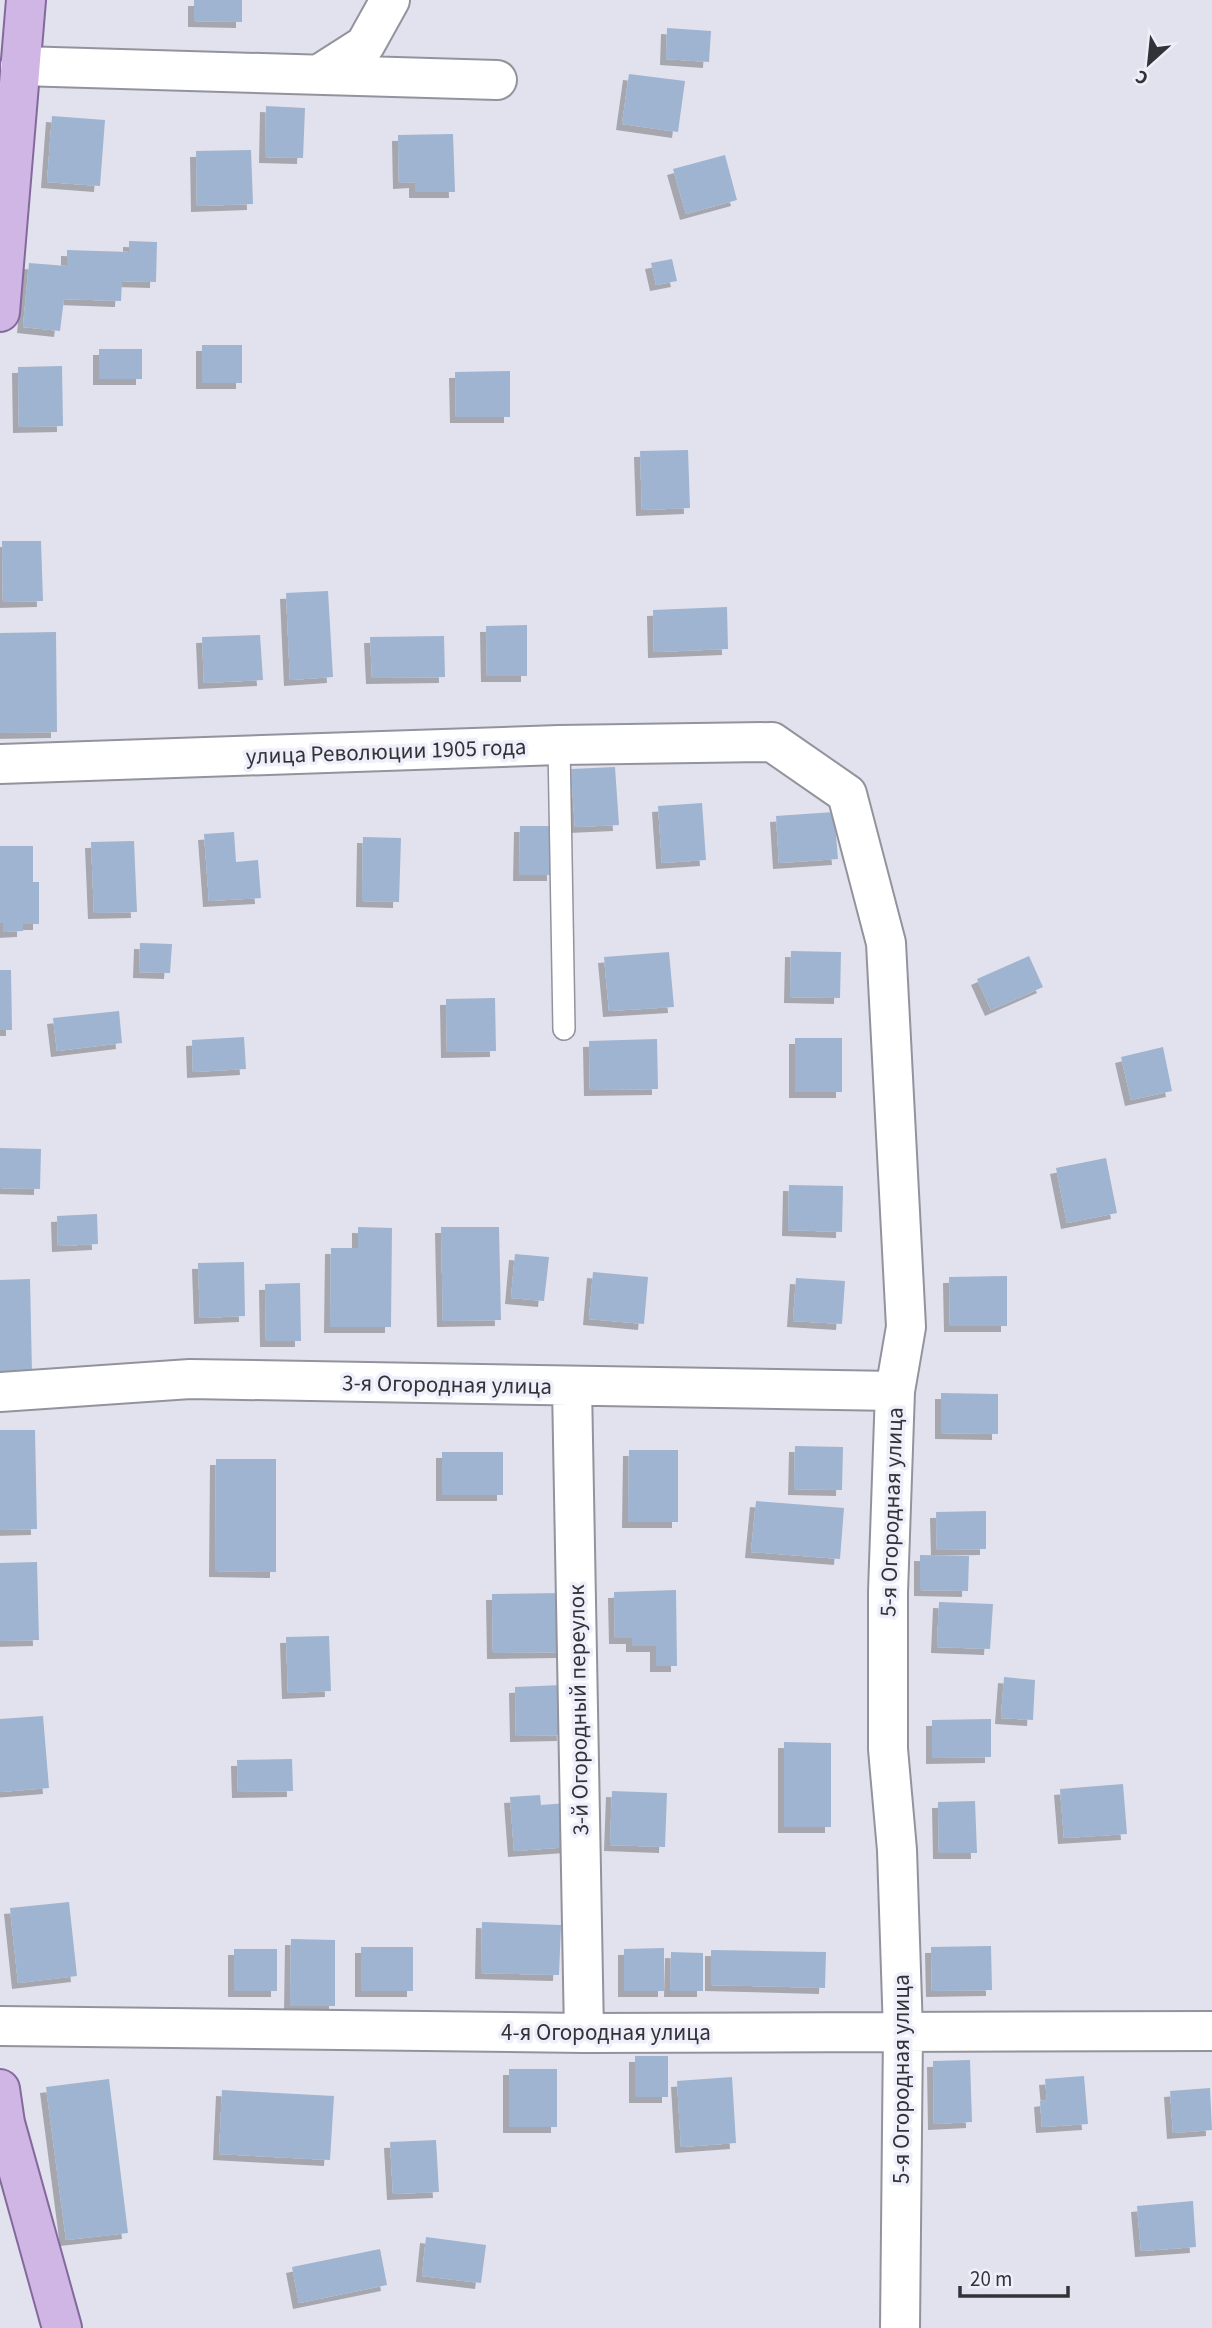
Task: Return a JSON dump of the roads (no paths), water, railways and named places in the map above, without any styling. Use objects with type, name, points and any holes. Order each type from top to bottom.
[{"type":"main road","points":[[0,312],[26,0]]},
{"type":"main road","points":[[0,2089],[5,2123],[62,2328]]},
{"type":"street","points":[[318,75],[365,45],[390,0]]},
{"type":"street","points":[[20,66],[497,80]]},
{"type":"street","name":"улица Революции 1905 года","points":[[0,764],[559,745],[772,742]]},
{"type":"street","name":"5-я Огородная улица","points":[[772,742],[847,794],[886,943],[906,1327],[895,1391],[888,1592],[888,1748],[897,1850],[903,2032],[900,2328]]},
{"type":"street","name":"3-я Огородная улица","points":[[0,1392],[190,1379],[895,1391]]},
{"type":"street","name":"3-й Огородный переулок","points":[[572,1386],[584,2033]]},
{"type":"street","name":"4-я Огородная улица","points":[[0,2026],[584,2033],[1212,2031]]},
{"type":"lane","points":[[559,745],[564,1029]]}]
